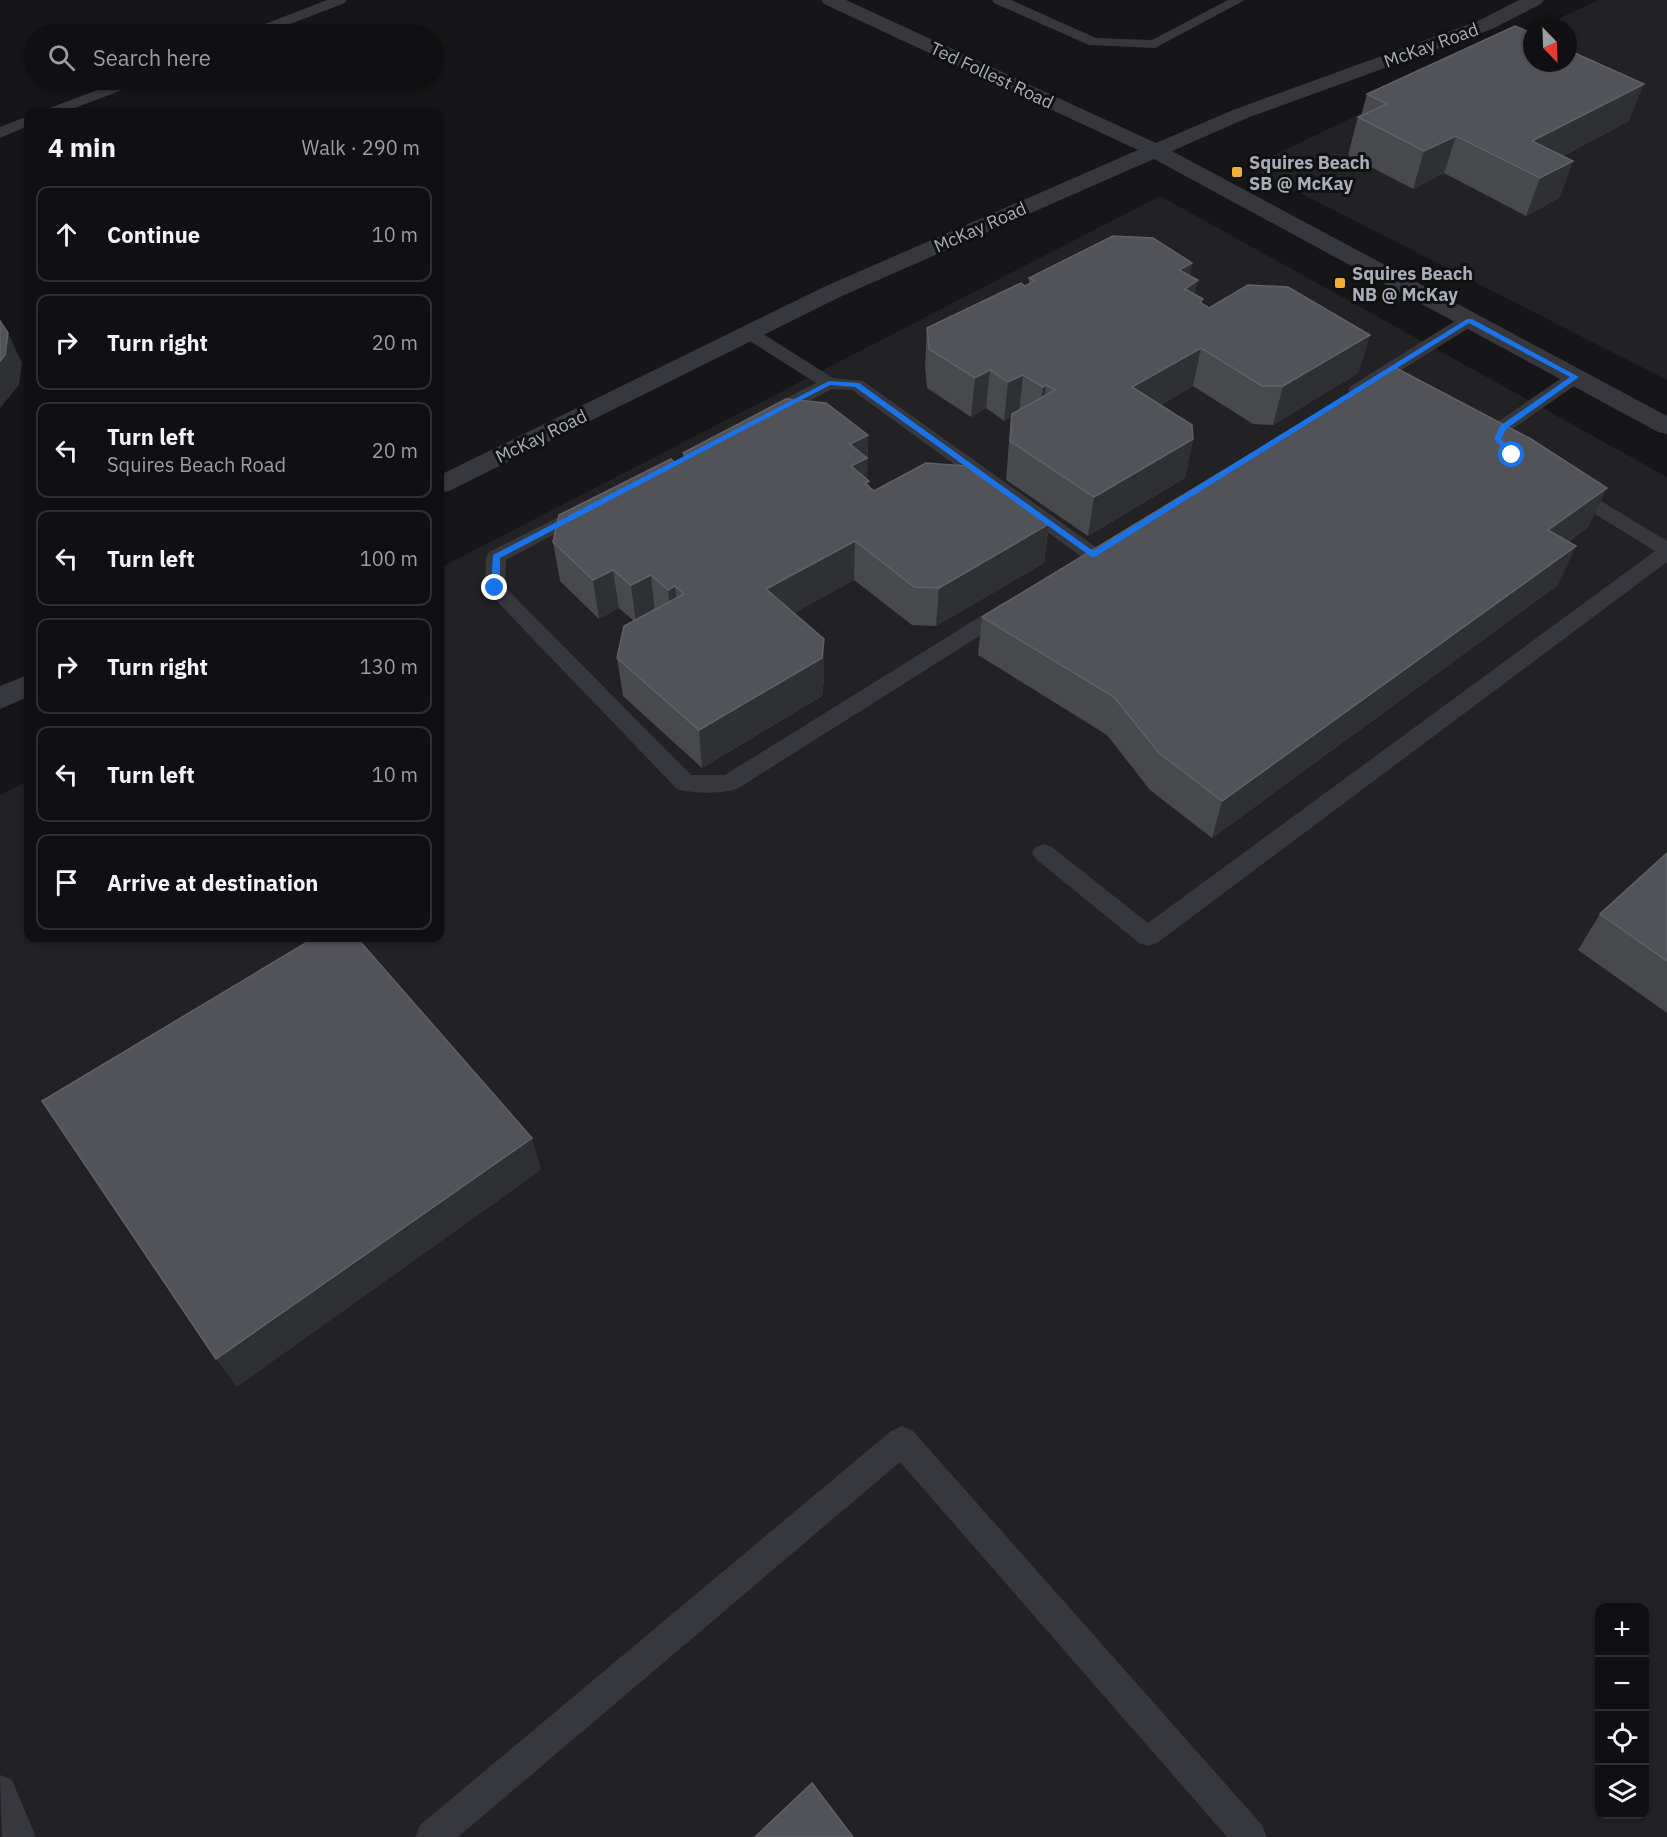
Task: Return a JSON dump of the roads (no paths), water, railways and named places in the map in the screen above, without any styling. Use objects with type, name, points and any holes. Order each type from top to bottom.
[{"type":"street","name":"McKay Road","points":[[444,483],[844,287],[1240,114],[1485,25],[1534,0]]},
{"type":"street","name":"Ted Follest Road","points":[[844,2],[1154,150],[1667,426]]},
{"type":"street","points":[[0,698],[24,687]]},
{"type":"lane","points":[[278,24],[340,0]]},
{"type":"lane","points":[[999,0],[1094,42],[1155,44],[1238,0]]},
{"type":"lane","points":[[62,108],[110,90]]},
{"type":"lane","points":[[0,133],[24,124]]},
{"type":"lane","points":[[1337,403],[1469,320]]},
{"type":"lane","points":[[751,334],[829,383],[857,385],[1093,555]]},
{"type":"lane","points":[[1522,461],[1512,455],[1497,439],[1503,428],[1575,377]]},
{"type":"lane","points":[[756,421],[829,383]]},
{"type":"lane","points":[[1044,853],[1148,936],[1667,551],[1551,479]]},
{"type":"lane","points":[[600,503],[496,557],[495,588],[685,783],[729,783],[1022,600]]},
{"type":"lane","points":[[1072,568],[1113,543]]},
{"type":"lane","points":[[432,1837],[902,1441],[1250,1837]]},
{"type":"lane","points":[[0,1792],[19,1837]]},
{"type":"place","name":"Squires Beach SB @ McKay","points":[[1237,172]]},
{"type":"place","name":"Squires Beach NB @ McKay","points":[[1340,283]]}]
